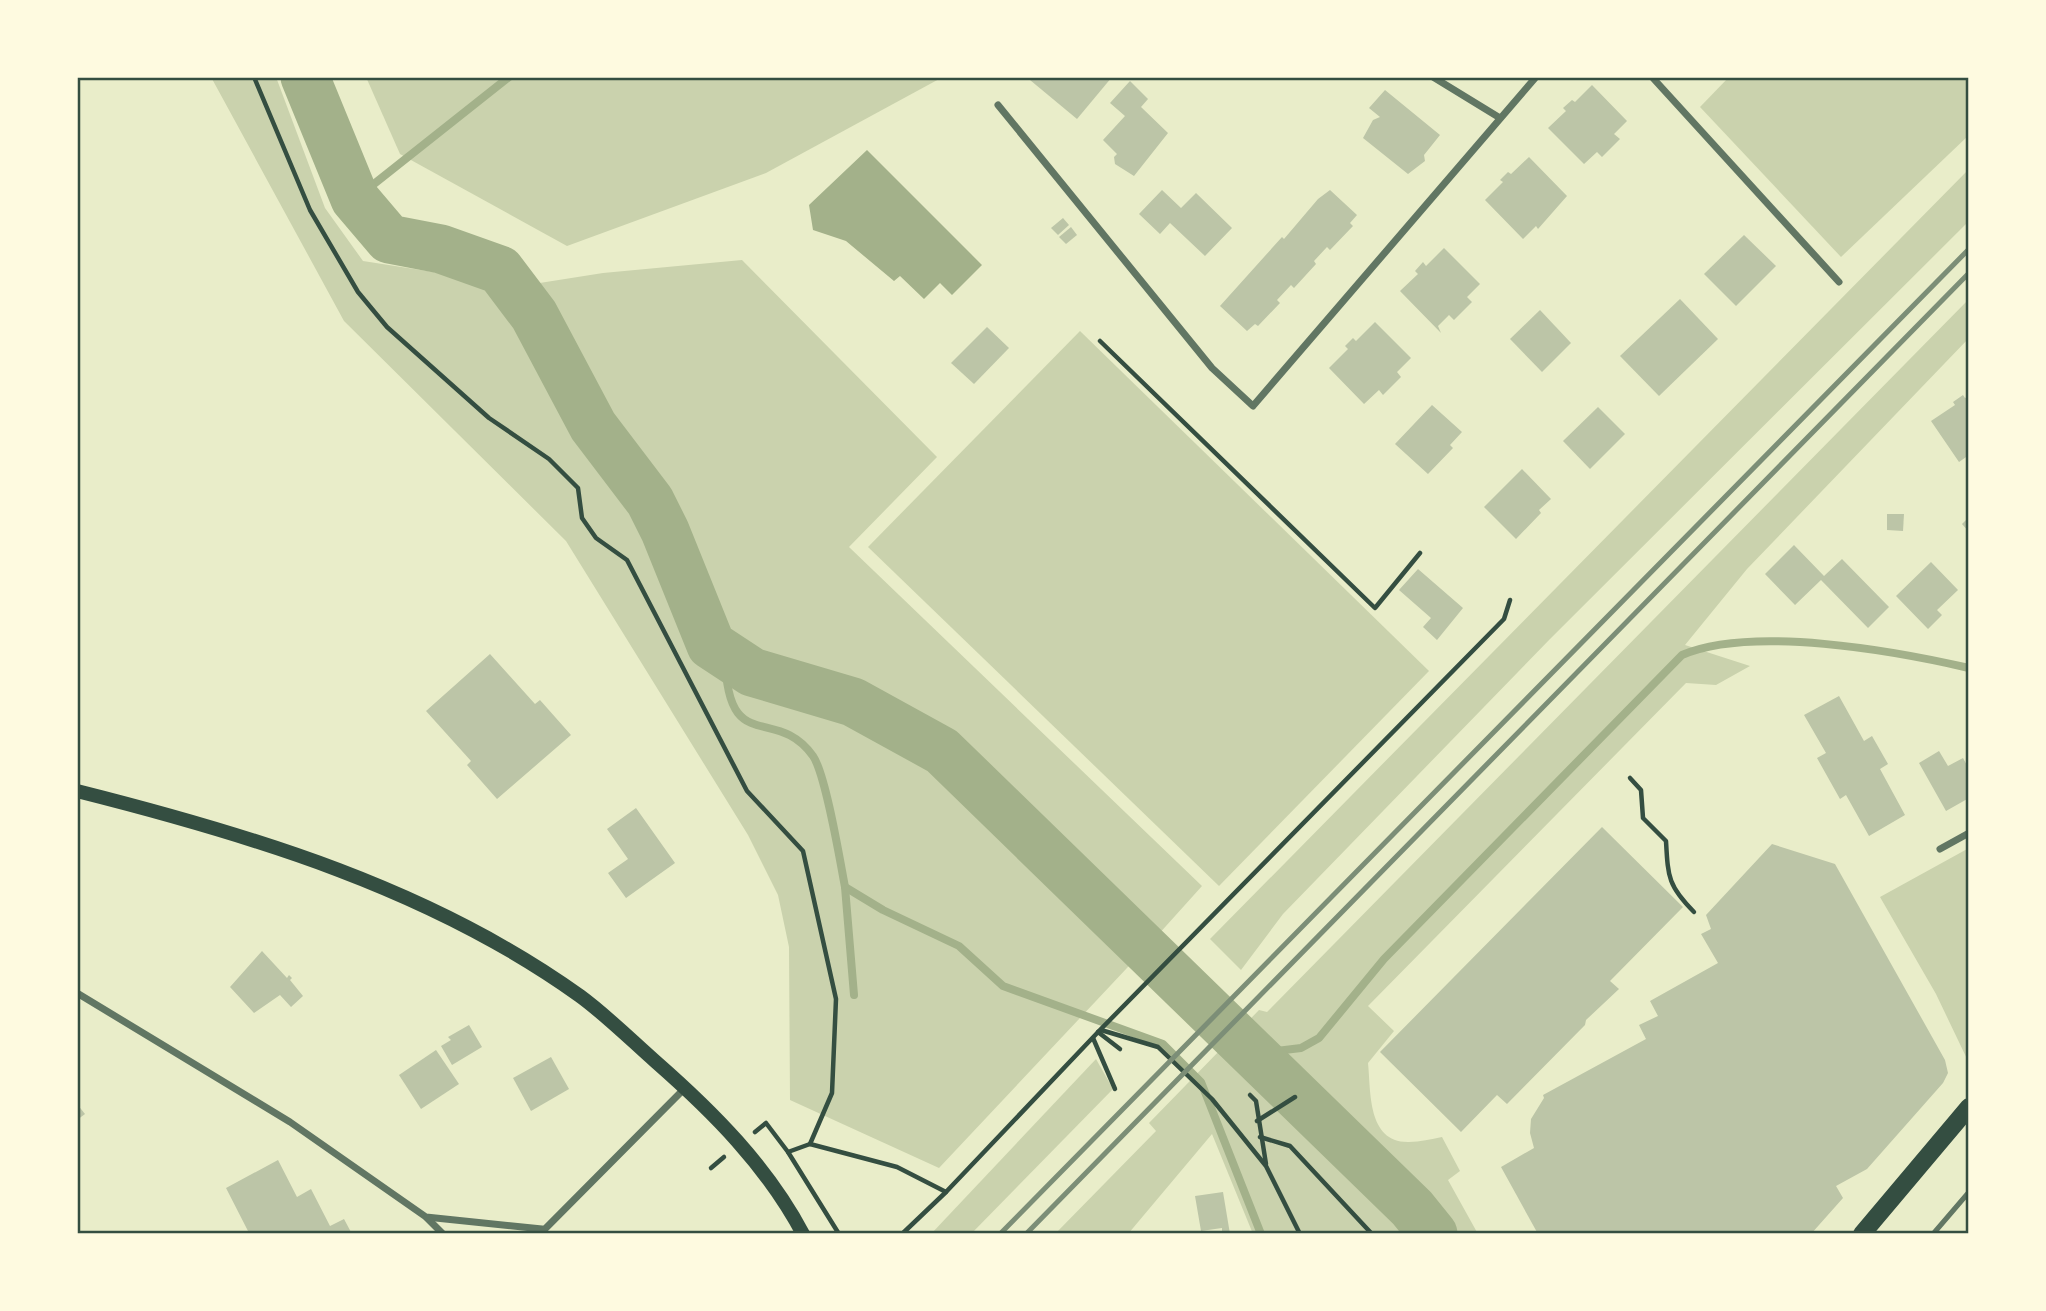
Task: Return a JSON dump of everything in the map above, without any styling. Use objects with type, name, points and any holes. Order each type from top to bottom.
[{"type":"main road","points":[[77,791],[273,845],[382,886],[478,933],[580,996],[686,1088],[742,1143],[803,1234]]},
{"type":"main road","points":[[1865,1233],[1969,1107]]},
{"type":"street","points":[[1433,77],[1500,118]]},
{"type":"street","points":[[998,105],[1212,368],[1253,406],[1536,77]]},
{"type":"street","points":[[1652,77],[1839,282]]},
{"type":"street","points":[[1940,849],[1969,833]]},
{"type":"street","points":[[77,993],[290,1122],[426,1217],[443,1234]]},
{"type":"street","points":[[426,1217],[541,1232],[686,1088]]},
{"type":"lane","points":[[1933,1234],[1969,1192]]},
{"type":"path","points":[[254,77],[310,210],[358,292],[387,327],[489,418],[549,459],[578,488],[582,518],[596,538],[626,560],[747,791],[803,851],[836,999],[832,1093],[810,1144]]},
{"type":"path","points":[[1100,341],[1375,608],[1420,553]]},
{"type":"path","points":[[902,1234],[1504,619],[1510,600]]},
{"type":"path","points":[[1630,778],[1641,790],[1643,818],[1666,841],[1671,885],[1694,912]]},
{"type":"path","points":[[1099,1031],[1121,1049]]},
{"type":"path","points":[[1099,1031],[1158,1047],[1212,1100],[1266,1166],[1300,1234]]},
{"type":"path","points":[[1093,1038],[1115,1089]]},
{"type":"path","points":[[1250,1095],[1256,1101],[1266,1166]]},
{"type":"path","points":[[1257,1121],[1295,1097]]},
{"type":"path","points":[[711,1168],[766,1123],[788,1152],[839,1234]]},
{"type":"path","points":[[1260,1137],[1290,1146],[1372,1234]]},
{"type":"path","points":[[788,1152],[810,1144],[897,1167],[946,1192]]},
{"type":"shaded area","points":[[211,77],[276,77],[325,208],[363,261],[440,273],[488,291],[522,325],[580,436],[640,510],[700,653],[773,691],[843,709],[909,743],[950,772],[1142,952],[939,1168],[790,1100],[789,947],[778,895],[748,835],[566,541],[344,321]]},
{"type":"shaded area","points":[[366,77],[941,78],[766,173],[567,246],[400,154]]},
{"type":"shaded area","points":[[1729,77],[1966,77],[1969,135],[1841,257],[1700,107]]},
{"type":"shaded area","points":[[867,150],[982,265],[952,295],[940,283],[924,299],[900,276],[894,281],[846,241],[813,230],[809,205]]},
{"type":"shaded area","points":[[1969,169],[1969,221],[1550,639],[1283,914],[1241,970],[1210,939]]},
{"type":"shaded area","points":[[742,260],[937,457],[849,547],[1202,886],[1157,936],[959,750],[912,720],[841,687],[775,669],[712,634],[664,501],[603,417],[548,311],[527,285],[603,273]]},
{"type":"shaded area","points":[[1969,299],[1969,338],[1747,569],[1685,645],[1750,666],[1716,685],[1686,683],[1368,1006],[1394,1031],[1368,1063],[1371,1101],[1378,1125],[1385,1134],[1395,1140],[1413,1142],[1442,1137],[1460,1171],[1448,1180],[1478,1234],[1253,1234],[1212,1134],[1128,1234],[1055,1234],[1156,1131],[1149,1123],[1259,1010],[1267,1012]]},
{"type":"shaded area","points":[[1080,331],[1429,671],[1219,886],[868,547]]},
{"type":"shaded area","points":[[1969,848],[1969,1063],[1936,994],[1880,897]]},
{"type":"shaded area","points":[[1096,1059],[1113,1089],[971,1234],[931,1234]]},
{"type":"building","points":[[1033,77],[1112,77],[1077,119],[1030,80]]},
{"type":"building","points":[[1130,81],[1148,99],[1141,107],[1168,133],[1134,176],[1115,164],[1114,157],[1117,154],[1103,140],[1125,116],[1110,103]]},
{"type":"building","points":[[1592,85],[1627,121],[1614,134],[1620,139],[1602,157],[1597,152],[1584,164],[1548,128],[1566,111],[1563,108],[1572,100],[1575,102]]},
{"type":"building","points":[[1385,90],[1440,135],[1424,155],[1425,161],[1408,174],[1363,138],[1373,120],[1380,117],[1369,108]]},
{"type":"building","points":[[1529,157],[1567,196],[1538,229],[1536,226],[1523,239],[1485,200],[1503,182],[1500,180],[1508,172],[1511,174]]},
{"type":"building","points":[[1162,190],[1181,208],[1196,193],[1232,228],[1205,256],[1170,223],[1160,234],[1139,214]]},
{"type":"building","points":[[1330,190],[1357,215],[1350,223],[1353,226],[1330,250],[1327,247],[1314,261],[1316,264],[1294,288],[1291,285],[1277,300],[1280,303],[1258,326],[1255,324],[1247,331],[1220,306],[1318,199]]},
{"type":"building","points":[[1063,218],[1069,225],[1058,235],[1051,228]]},
{"type":"building","points":[[1071,227],[1077,235],[1066,244],[1059,237]]},
{"type":"building","points":[[1744,235],[1776,266],[1736,306],[1704,274]]},
{"type":"building","points":[[1444,248],[1480,284],[1467,297],[1472,302],[1454,320],[1449,315],[1438,326],[1441,333],[1400,291],[1418,274],[1415,271],[1423,262],[1426,266]]},
{"type":"building","points":[[1680,299],[1718,339],[1659,396],[1620,356]]},
{"type":"building","points":[[1540,310],[1571,343],[1542,372],[1510,339]]},
{"type":"building","points":[[1375,322],[1411,358],[1397,372],[1401,377],[1383,395],[1379,390],[1364,404],[1329,368],[1348,349],[1345,346],[1353,338],[1356,341]]},
{"type":"building","points":[[987,327],[1009,348],[974,384],[951,363]]},
{"type":"building","points":[[1963,395],[1965,398],[1969,396],[1969,455],[1959,462],[1931,421],[1955,405],[1953,402]]},
{"type":"building","points":[[1432,405],[1462,432],[1450,445],[1453,448],[1428,474],[1395,444]]},
{"type":"building","points":[[1598,407],[1625,434],[1590,469],[1563,441]]},
{"type":"building","points":[[1522,469],[1551,499],[1516,539],[1484,507]]},
{"type":"building","points":[[1887,514],[1904,514],[1903,531],[1887,530]]},
{"type":"building","points":[[1969,517],[1969,532],[1962,524]]},
{"type":"building","points":[[1794,545],[1824,576],[1842,559],[1889,607],[1868,628],[1821,580],[1795,605],[1765,574]]},
{"type":"building","points":[[1931,562],[1958,590],[1937,610],[1942,615],[1928,629],[1896,596]]},
{"type":"building","points":[[1418,569],[1463,608],[1437,640],[1423,627],[1431,618],[1399,590]]},
{"type":"building","points":[[490,654],[535,704],[540,700],[571,735],[497,799],[467,765],[471,761],[426,711]]},
{"type":"building","points":[[1839,696],[1864,741],[1872,736],[1888,764],[1880,769],[1905,815],[1869,836],[1846,795],[1840,799],[1817,758],[1826,753],[1804,715]]},
{"type":"building","points":[[1939,751],[1948,766],[1963,758],[1969,769],[1969,798],[1946,811],[1919,763]]},
{"type":"building","points":[[636,808],[675,863],[626,898],[608,873],[628,859],[607,829]]},
{"type":"building","points":[[1602,827],[1683,907],[1610,981],[1619,989],[1586,1020],[1585,1025],[1507,1104],[1497,1095],[1461,1132],[1380,1052]]},
{"type":"building","points":[[1772,844],[1835,864],[1945,1060],[1948,1073],[1943,1083],[1867,1169],[1836,1186],[1843,1198],[1811,1234],[1538,1234],[1501,1167],[1534,1148],[1530,1133],[1531,1119],[1544,1098],[1543,1095],[1646,1039],[1639,1025],[1658,1016],[1650,1001],[1718,963],[1701,934],[1711,929],[1706,915]]},
{"type":"building","points":[[262,951],[287,978],[289,975],[292,978],[290,980],[303,996],[291,1007],[280,995],[254,1013],[230,987]]},
{"type":"building","points":[[469,1025],[482,1047],[452,1065],[441,1046],[451,1040],[448,1037]]},
{"type":"building","points":[[436,1050],[459,1084],[421,1109],[399,1075]]},
{"type":"building","points":[[551,1057],[569,1089],[531,1111],[513,1078]]},
{"type":"building","points":[[77,1104],[85,1114],[77,1120]]},
{"type":"building","points":[[278,1160],[297,1197],[311,1189],[330,1226],[344,1219],[352,1234],[242,1234],[248,1231],[226,1188]]},
{"type":"building","points":[[1223,1192],[1230,1234],[1222,1234],[1222,1228],[1201,1231],[1195,1196]]},
{"type":"waterway","points":[[305,77],[355,199],[389,239],[441,249],[500,270],[534,315],[593,426],[650,501],[665,531],[711,645],[752,672],[853,702],[942,751],[1412,1208],[1433,1234]]},
{"type":"waterway","points":[[355,199],[509,77]]},
{"type":"waterway","points":[[1251,1054],[1301,1048],[1319,1038],[1384,959],[1682,655],[1711,646],[1784,641],[1864,649],[1969,668]]},
{"type":"waterway","points":[[725,655],[728,687],[734,707],[744,719],[755,725],[783,732],[798,741],[813,756],[828,799],[845,887],[883,910],[959,946],[1003,986],[1163,1044],[1201,1082],[1261,1234]]},
{"type":"waterway","points":[[845,887],[854,995]]},
{"type":"railway","points":[[1000,1234],[1969,249]]},
{"type":"railway","points":[[1026,1234],[1969,273]]}]
